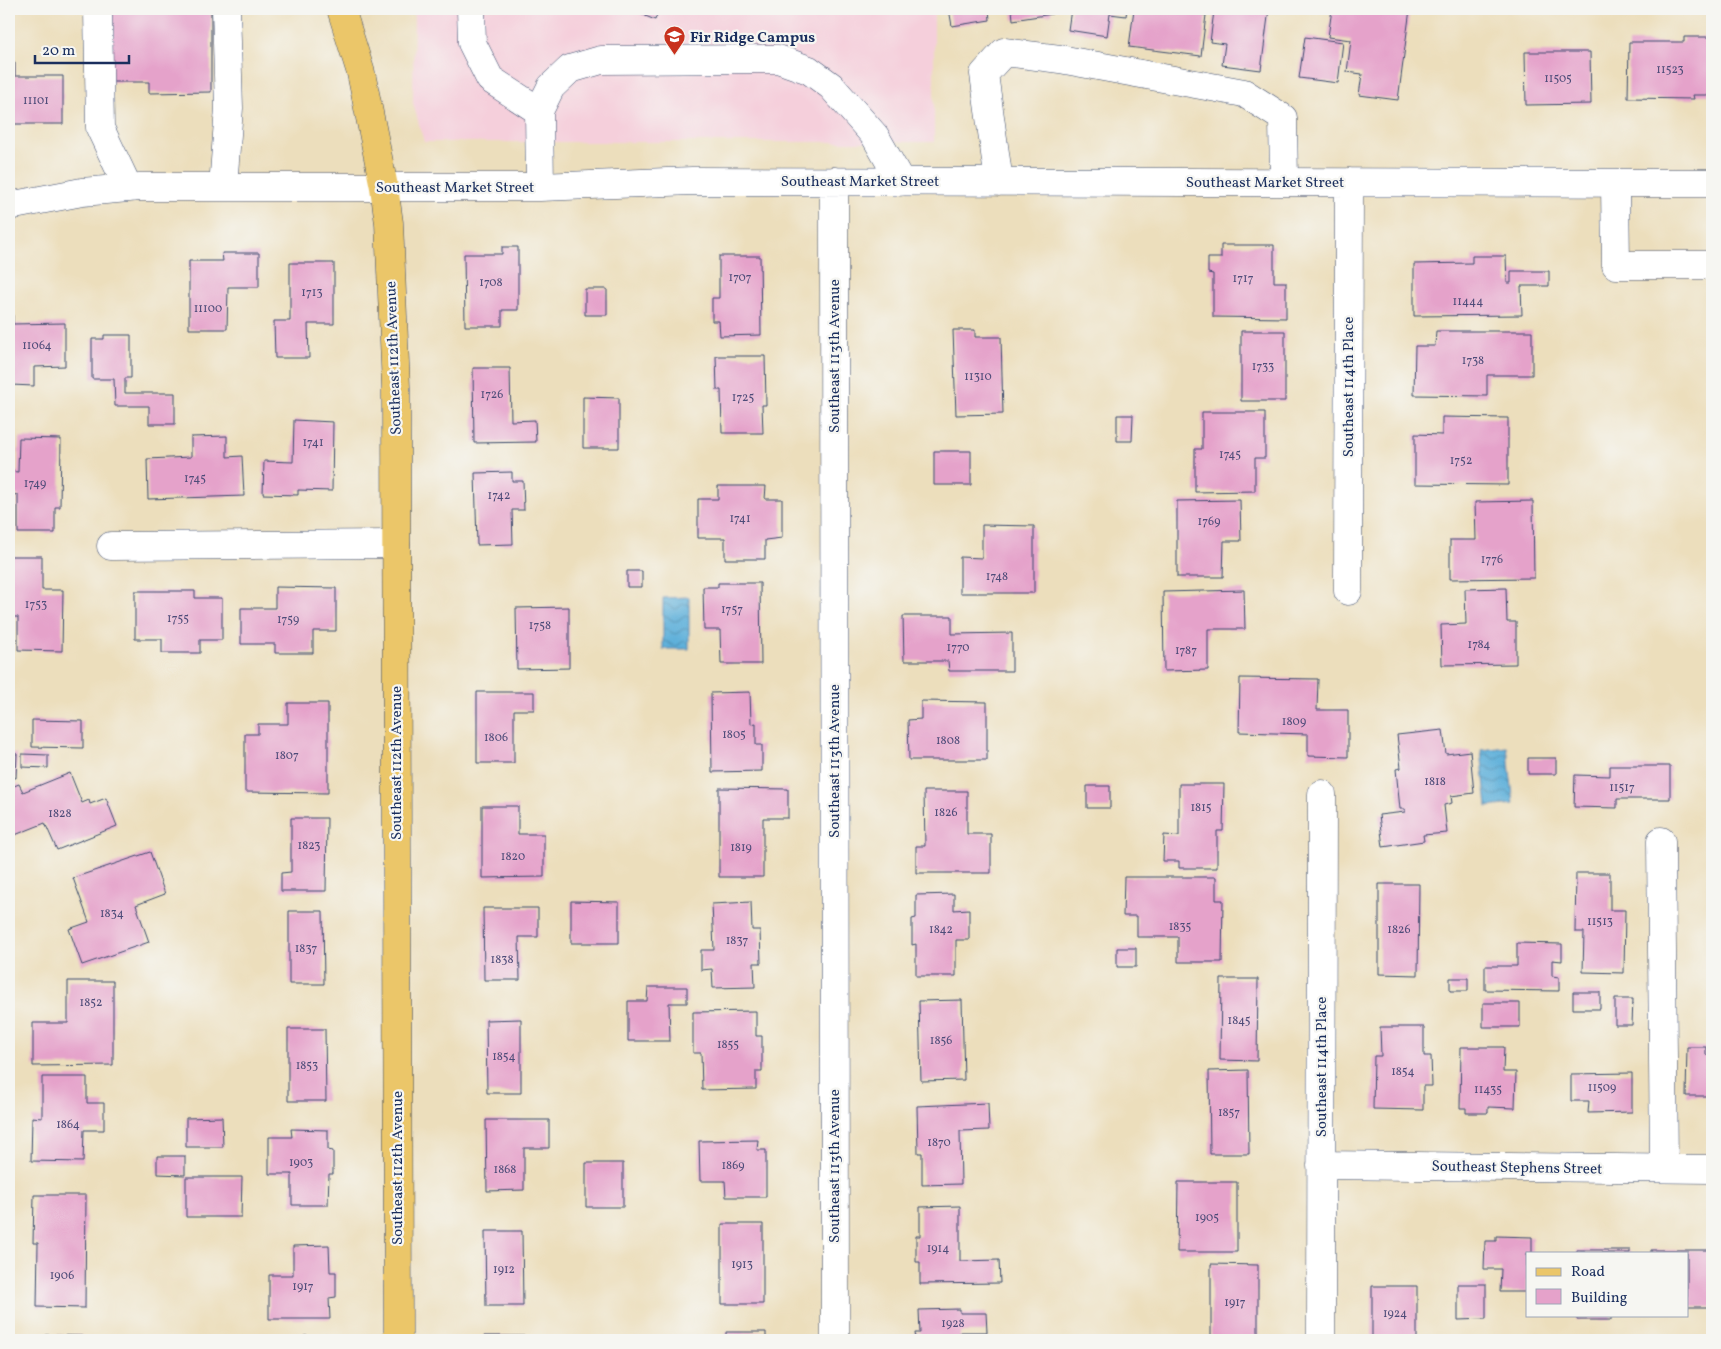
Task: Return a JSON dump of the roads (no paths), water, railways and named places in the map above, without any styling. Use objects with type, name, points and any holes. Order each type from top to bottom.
[{"type":"main road","name":"Southeast 112th Avenue","points":[[341,9],[361,73],[384,187],[389,223],[396,387],[398,1340]]},
{"type":"street","points":[[98,9],[100,128],[128,188]]},
{"type":"street","points":[[223,187],[229,108],[226,9]]},
{"type":"street","points":[[472,9],[472,44],[490,79],[539,110]]},
{"type":"street","points":[[999,182],[984,74],[1004,52],[1060,58],[1244,93],[1283,118],[1284,182]]},
{"type":"street","points":[[540,187],[539,110],[550,87],[570,70],[601,60],[778,59],[809,70],[830,86],[875,136],[901,182]]},
{"type":"street","name":"Southeast Market Street","points":[[9,206],[82,192],[128,188],[540,187],[692,181],[1712,183]]},
{"type":"street","name":"Southeast 113th Avenue","points":[[834,181],[835,1340]]},
{"type":"street","name":"Southeast 114th Place","points":[[1348,591],[1349,182]]},
{"type":"street","points":[[1615,183],[1616,266],[1712,265]]},
{"type":"street","points":[[111,546],[396,544]]},
{"type":"street","name":"Southeast 114th Place","points":[[1321,1340],[1322,794]]},
{"type":"street","points":[[1661,841],[1664,1168]]},
{"type":"street","name":"Southeast Stephens Street","points":[[1321,1165],[1712,1169]]},
{"type":"water","points":[[689,597],[689,649],[663,649],[663,598]]},
{"type":"water","points":[[1507,747],[1514,804],[1487,807],[1481,750]]},
{"type":"place","name":"Fir Ridge Campus","points":[[674,56]]}]
